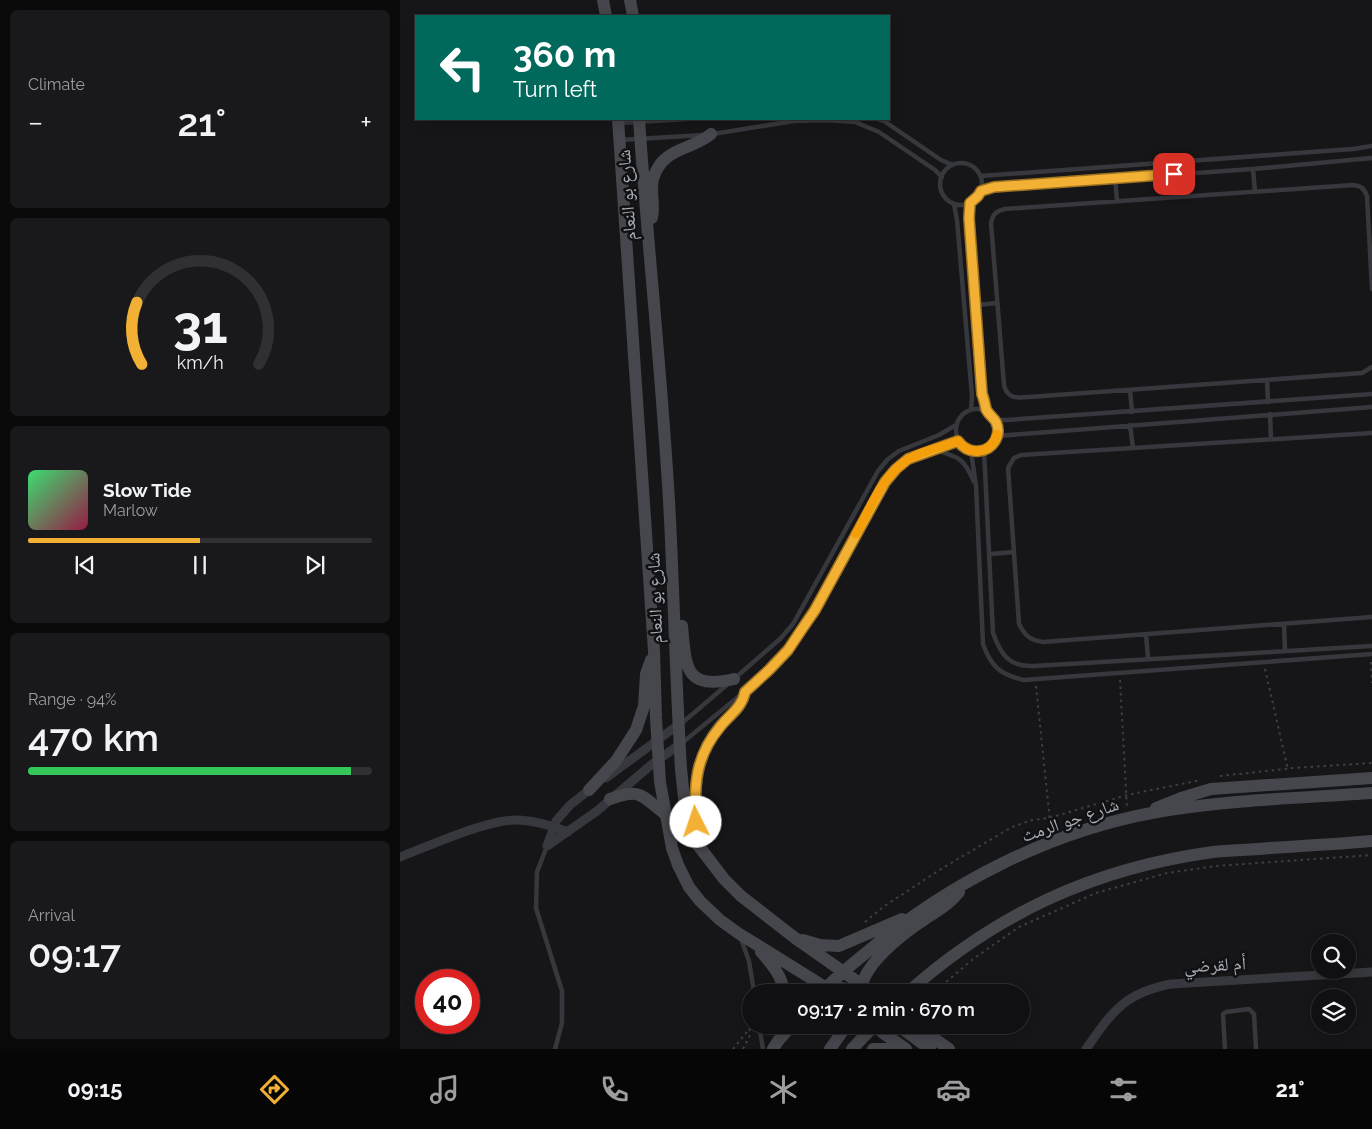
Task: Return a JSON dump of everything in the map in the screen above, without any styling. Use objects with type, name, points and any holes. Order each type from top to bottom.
[{"type":"street","points":[[603,0],[606,15]]},
{"type":"street","points":[[630,0],[633,15]]},
{"type":"street","name":"شارع بو النعام","points":[[640,120],[670,520],[678,725],[685,807],[698,845],[724,879],[741,896],[795,938],[844,972],[851,984]]},
{"type":"street","name":"شارع بو النعام","points":[[618,121],[654,650],[659,759],[665,814],[672,848],[689,887],[720,920],[816,984]]},
{"type":"street","points":[[647,232],[653,215],[654,178],[662,163],[678,149],[699,143],[710,134]]},
{"type":"street","points":[[673,605],[680,617],[686,664],[693,675],[709,684],[734,679]]},
{"type":"street","points":[[589,790],[616,761],[636,730],[644,706],[646,674],[654,650]]},
{"type":"street","points":[[698,845],[694,794],[697,774],[707,747],[722,725],[737,710],[745,692]]},
{"type":"street","points":[[548,846],[556,821],[570,805],[678,725]]},
{"type":"street","points":[[548,846],[659,759],[680,745]]},
{"type":"street","points":[[1128,819],[1181,798],[1211,789],[1372,778]]},
{"type":"street","points":[[610,799],[636,793],[642,795],[665,814]]},
{"type":"street","name":"شارع جو الرمث","points":[[833,984],[844,972],[881,940],[920,911],[991,868],[1052,842],[1128,819],[1196,806],[1372,793]]},
{"type":"street","points":[[400,858],[443,840],[500,823],[518,820],[554,826],[568,832]]},
{"type":"street","points":[[917,984],[947,959],[977,938],[1016,915],[1078,886],[1115,873],[1153,863],[1216,852],[1372,841]]},
{"type":"street","points":[[859,984],[879,957],[953,899],[962,885]]},
{"type":"street","points":[[795,938],[820,945],[838,946],[920,911]]},
{"type":"street","points":[[751,941],[771,963],[783,984]]},
{"type":"street","points":[[930,984],[947,959]]},
{"type":"street","name":"أم لقرضي","points":[[1086,1049],[1116,1009],[1129,999],[1153,988],[1170,984],[1372,972]]},
{"type":"street","points":[[776,1045],[785,1034]]},
{"type":"street","points":[[830,1049],[841,1034]]},
{"type":"street","points":[[852,1049],[866,1034]]},
{"type":"street","points":[[884,1034],[906,1049]]},
{"type":"street","points":[[909,1034],[930,1049]]},
{"type":"street","points":[[931,1034],[949,1049]]},
{"type":"street","points":[[873,1049],[895,1049]]},
{"type":"lane","points":[[618,121],[640,120]]},
{"type":"lane","points":[[619,140],[710,134],[794,121],[826,120],[855,122],[879,132],[935,170],[942,177]]},
{"type":"lane","points":[[881,120],[940,160],[953,165],[969,165],[974,167],[981,176],[981,191],[970,203],[954,204],[942,193],[942,177],[953,165]]},
{"type":"lane","points":[[981,176],[1353,149],[1372,146]]},
{"type":"lane","points":[[981,191],[994,187],[1253,169],[1372,158]]},
{"type":"lane","points":[[1253,169],[1255,192]]},
{"type":"lane","points":[[1115,178],[1117,201]]},
{"type":"lane","points":[[1372,289],[1368,196],[1364,189],[1353,185],[1005,208],[997,211],[991,223],[1004,385],[1007,394],[1016,398],[1362,373],[1372,367]]},
{"type":"lane","points":[[970,203],[969,218],[982,394],[987,412]]},
{"type":"lane","points":[[954,204],[972,396],[971,410]]},
{"type":"lane","points":[[977,306],[997,303]]},
{"type":"lane","points":[[1267,380],[1268,402]]},
{"type":"lane","points":[[1130,390],[1132,412]]},
{"type":"lane","points":[[995,420],[1372,394]]},
{"type":"lane","points":[[997,436],[1372,407]]},
{"type":"lane","points":[[971,410],[987,412],[995,420],[998,430],[992,445],[984,450],[971,451],[966,449],[958,441],[955,431],[956,425],[962,416],[971,410]]},
{"type":"lane","points":[[1270,414],[1271,439]]},
{"type":"lane","points":[[678,725],[702,708],[780,639],[792,624],[878,471],[888,460],[899,451],[956,425]]},
{"type":"lane","points":[[1130,425],[1133,448]]},
{"type":"lane","points":[[1372,433],[1021,455],[1014,458],[1008,468],[1019,624],[1028,638],[1042,642],[1372,618]]},
{"type":"lane","points":[[680,745],[745,692],[788,650],[815,610],[885,482],[896,469],[908,459],[958,441]]},
{"type":"lane","points":[[933,450],[956,457],[967,464],[976,486]]},
{"type":"lane","points":[[984,450],[993,633],[998,647],[1005,657],[1014,663],[1024,666],[1372,646]]},
{"type":"lane","points":[[971,451],[976,486],[983,644],[987,657],[995,668],[1010,677],[1024,680],[1371,654]]},
{"type":"lane","points":[[990,554],[1014,552]]},
{"type":"lane","points":[[1284,624],[1285,651]]},
{"type":"lane","points":[[1146,634],[1148,658]]},
{"type":"lane","points":[[548,846],[537,872],[536,908],[562,990],[562,1023],[554,1049]]},
{"type":"lane","points":[[738,933],[744,943],[753,984]]},
{"type":"lane","points":[[1225,1049],[1223,1014],[1226,1012],[1249,1010],[1254,1014],[1256,1049]]},
{"type":"lane","points":[[760,1034],[763,1049]]},
{"type":"path","points":[[1371,654],[1372,683]]},
{"type":"path","points":[[1264,662],[1292,784]]},
{"type":"path","points":[[1120,673],[1128,819]]},
{"type":"path","points":[[1036,679],[1052,842]]},
{"type":"path","points":[[944,984],[973,959],[1019,927],[1096,893],[1167,873],[1216,866],[1372,855]]},
{"type":"path","points":[[734,1049],[745,1034]]},
{"type":"path","points":[[743,1049],[750,1034]]},
{"type":"slow traffic","points":[[856,534],[885,482],[908,459],[958,441],[966,449],[977,452],[987,449],[992,445],[997,434]]},
{"type":"route","points":[[696,822],[694,794],[697,774],[707,747],[717,731],[737,710],[745,692],[788,650],[815,610],[885,482],[908,459],[958,441],[966,449],[977,452],[987,449],[995,441],[998,430],[997,425],[992,415],[987,412],[982,394],[969,218],[970,203],[981,191],[994,187],[1174,174]]}]
